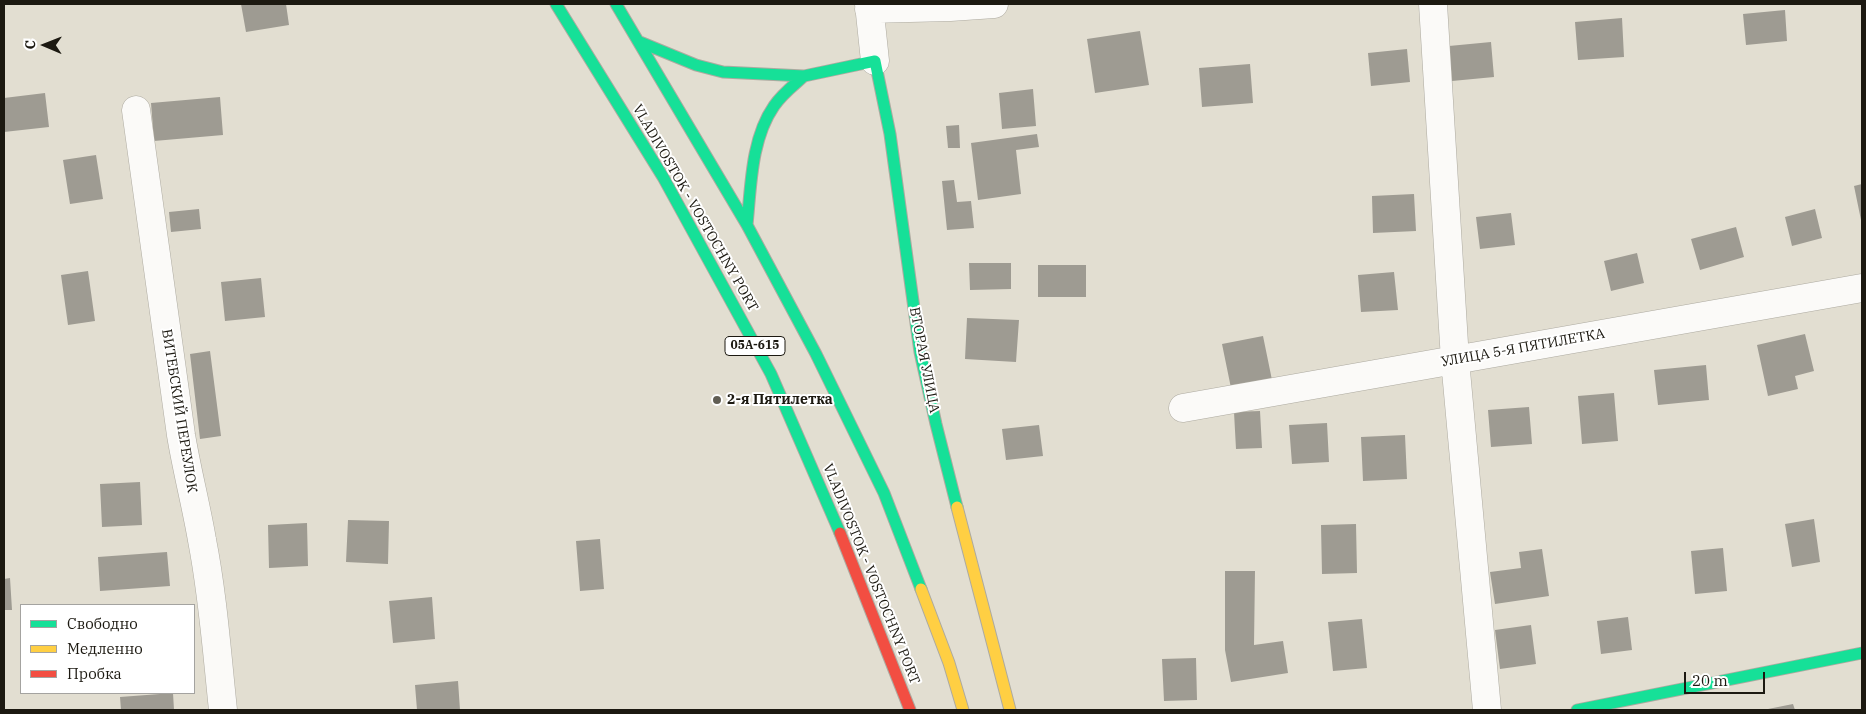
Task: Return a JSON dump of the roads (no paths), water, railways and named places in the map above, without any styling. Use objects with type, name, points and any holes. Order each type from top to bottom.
[{"type":"main road","name":"VLADIVOSTOK - VOSTOCHNY PORT","points":[[556,4],[663,177],[771,374],[850,555],[910,710]]},
{"type":"main road","name":"05А-615","points":[[616,4],[747,225],[816,354],[884,493],[949,663],[963,710]]},
{"type":"main road","points":[[640,42],[696,65],[723,72],[804,76],[875,61]]},
{"type":"main road","name":"ВТОРАЯ УЛИЦА","points":[[875,61],[890,134],[920,352],[936,424],[1010,710]]},
{"type":"main road","points":[[747,225],[761,129],[773,107],[804,76]]},
{"type":"main road","points":[[1577,710],[1862,653]]},
{"type":"street","points":[[869,6],[950,7],[994,4]]},
{"type":"street","points":[[1433,4],[1455,360],[1487,710]]},
{"type":"street","name":"ВТОРАЯ УЛИЦА","points":[[869,6],[875,61]]},
{"type":"street","name":"ВИТЕБСКИЙ ПЕРЕУЛОК","points":[[136,110],[181,435],[187,474],[202,540],[212,605],[224,710]]},
{"type":"street","name":"УЛИЦА 5-Я ПЯТИЛЕТКА","points":[[1183,408],[1862,288]]},
{"type":"place","name":"2-я Пятилетка","points":[[717,400]]}]
